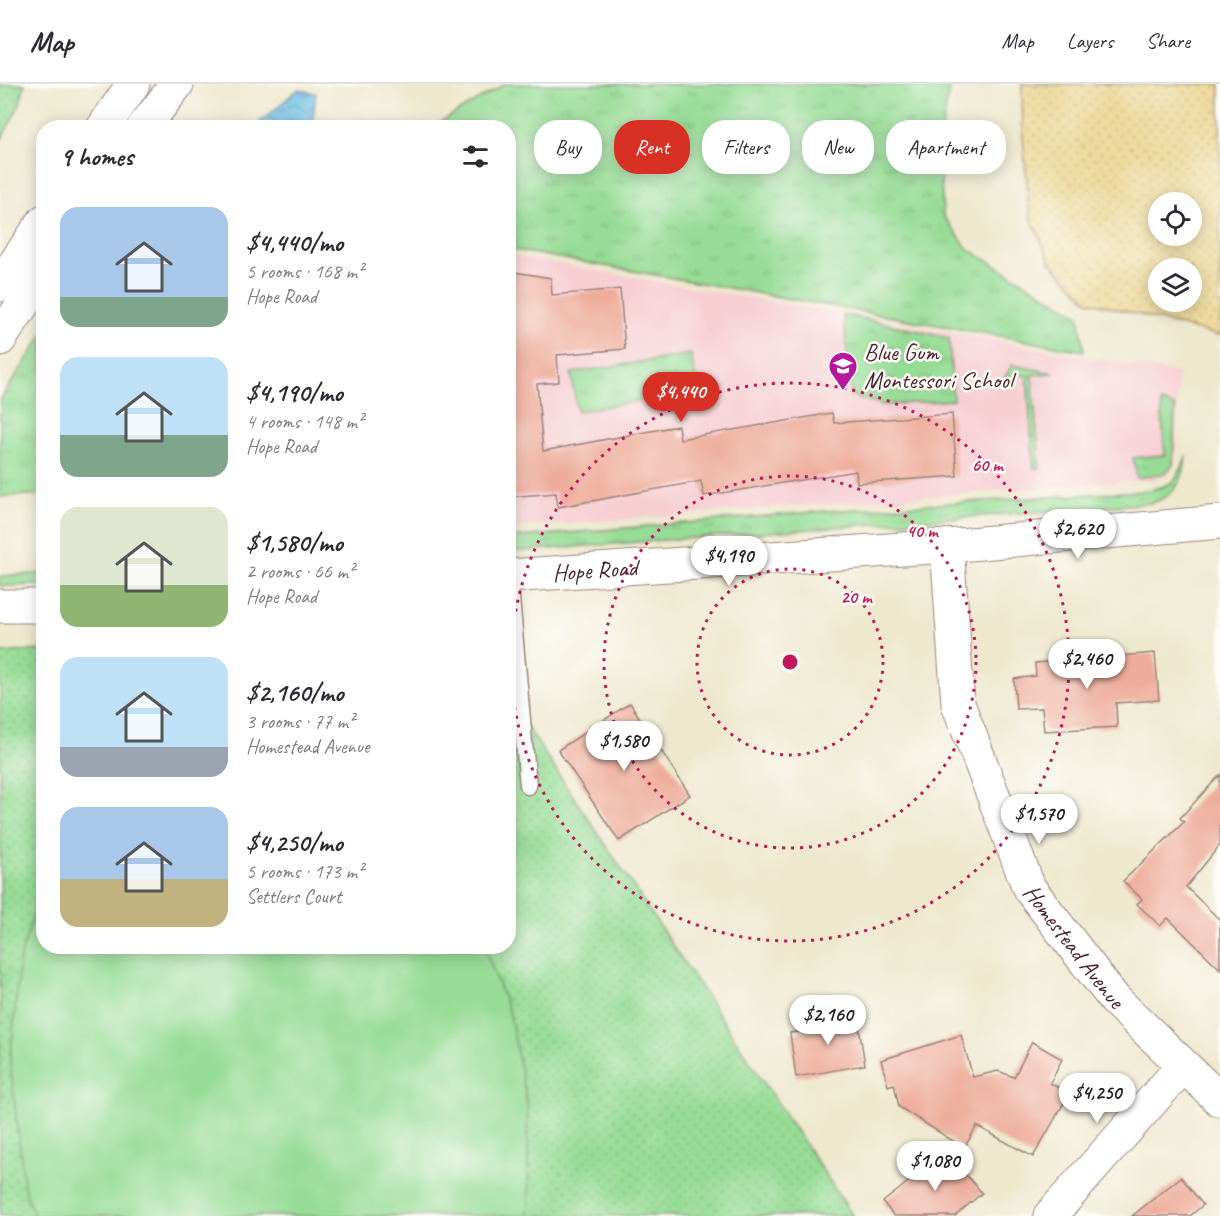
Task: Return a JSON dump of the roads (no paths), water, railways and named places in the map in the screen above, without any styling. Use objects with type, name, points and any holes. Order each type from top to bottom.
[{"type":"street","points":[[108,120],[133,84]]},
{"type":"street","points":[[149,120],[177,84]]},
{"type":"street","points":[[0,285],[36,233]]},
{"type":"street","points":[[0,339],[36,284]]},
{"type":"street","name":"Hope Road","points":[[516,576],[947,546],[1220,522]]},
{"type":"street","name":"Homestead Avenue","points":[[947,546],[958,704],[1029,888],[1114,1000],[1220,1100]]},
{"type":"street","points":[[0,606],[36,606]]},
{"type":"street","points":[[1050,1216],[1182,1066]]},
{"type":"lane","points":[[516,653],[528,786]]},
{"type":"water","points":[[298,89],[316,93],[313,120],[263,120]]},
{"type":"place","name":"Blue Gum Montessori School","points":[[843,392]]}]
